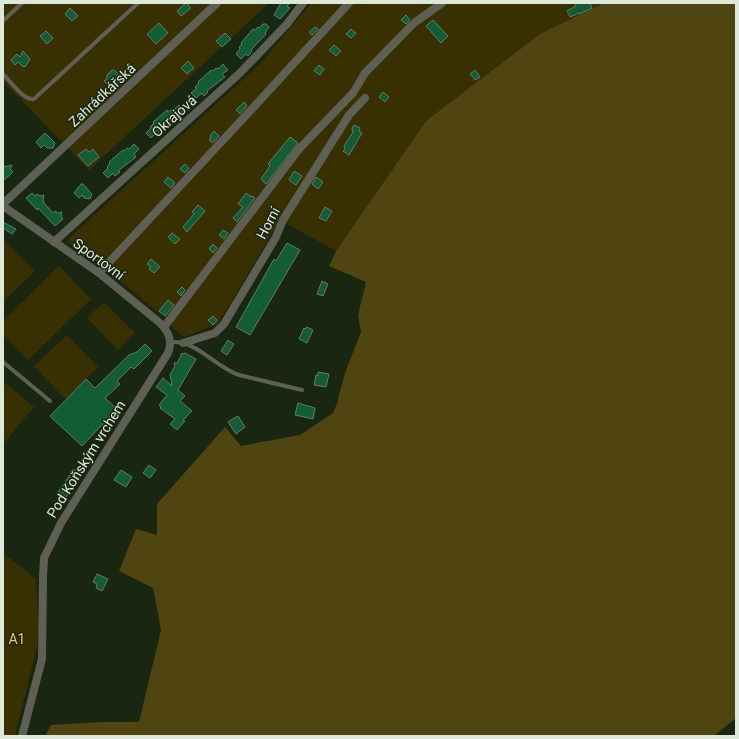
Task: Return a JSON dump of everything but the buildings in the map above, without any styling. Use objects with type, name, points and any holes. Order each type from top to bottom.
[{"type":"street","name":"Zahrádkářská","points":[[3,205],[217,3]]},
{"type":"street","name":"Okrajová","points":[[54,242],[240,74],[287,24],[303,3]]},
{"type":"street","points":[[99,273],[257,105],[349,3]]},
{"type":"street","points":[[164,327],[299,149],[353,93],[365,73],[414,23],[442,3]]},
{"type":"street","name":"Horní","points":[[183,343],[215,333],[224,324],[276,237],[283,220],[349,115],[364,98]]},
{"type":"street","name":"Sportovní","points":[[3,205],[99,273],[164,327],[171,342]]},
{"type":"street","name":"Pod Koňským vrchem","points":[[22,736],[42,659],[44,558],[61,523],[168,354],[171,342]]},
{"type":"lane","points":[[3,21],[22,3]]},
{"type":"lane","points":[[3,74],[24,96],[30,100],[34,99],[138,3]]},
{"type":"lane","points":[[171,342],[183,343],[191,346],[234,373],[302,390]]},
{"type":"lane","points":[[3,362],[50,401]]},
{"type":"green space","points":[[3,3],[269,3],[89,170],[3,81]]},
{"type":"green space","points":[[311,3],[604,3],[426,121],[336,251],[280,220],[218,324],[184,337],[173,328],[169,321],[102,266],[68,242],[69,238],[262,62]]},
{"type":"green space","points":[[3,239],[35,271],[3,302]]},
{"type":"green space","points":[[59,266],[91,299],[28,360],[3,335],[3,321]]},
{"type":"green space","points":[[104,302],[135,333],[118,350],[87,318]]},
{"type":"green space","points":[[67,335],[98,367],[65,399],[34,366]]},
{"type":"green space","points":[[3,381],[34,407],[3,444]]},
{"type":"green space","name":"A1","points":[[3,553],[36,579],[39,639],[15,736],[3,736]]},
{"type":"shaded area","points":[[604,3],[736,3],[736,718],[714,736],[45,736],[51,725],[100,722],[139,722],[161,630],[153,588],[119,571],[136,529],[157,535],[157,504],[225,427],[241,446],[300,435],[333,413],[338,401],[346,370],[361,332],[358,315],[366,282],[329,266],[336,251],[426,121],[540,34]]}]
